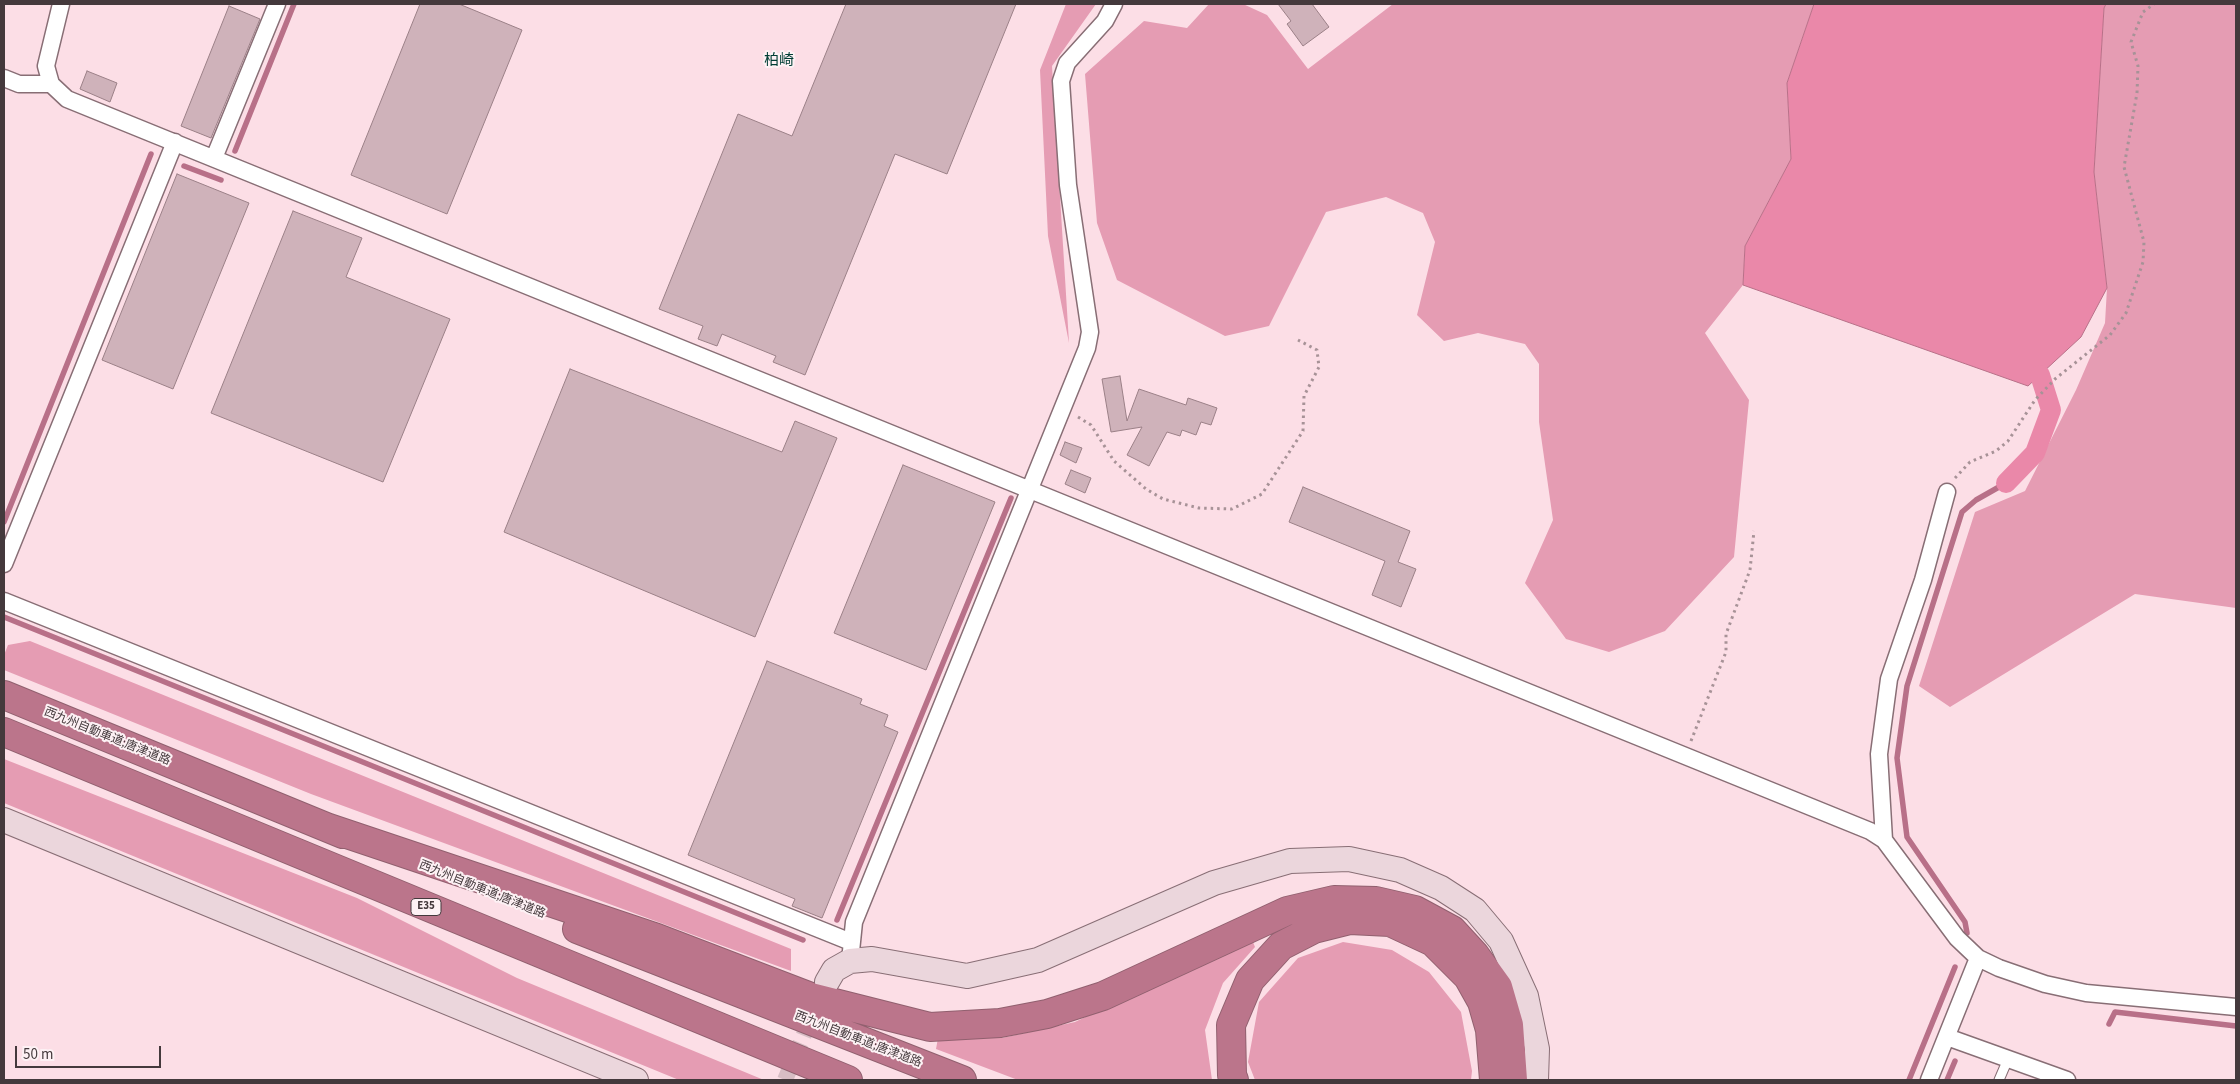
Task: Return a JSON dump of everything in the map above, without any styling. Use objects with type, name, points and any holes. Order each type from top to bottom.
[{"type":"highway","name":"西九州自動車道;唐津道路","points":[[4,695],[652,960],[962,1080]]},
{"type":"highway","name":"E35","points":[[4,732],[765,1048],[848,1080]]},
{"type":"highway","points":[[326,827],[657,938],[811,997],[930,1027],[1000,1023],[1046,1014],[1103,996],[1287,911],[1334,900],[1376,901],[1415,910],[1452,930],[1475,955],[1498,987],[1506,1015],[1513,1061],[1513,1080]]},
{"type":"highway","points":[[1234,1080],[1232,1075],[1231,1026],[1250,980],[1281,946],[1314,930],[1350,920],[1390,922],[1433,942],[1468,977],[1482,1002],[1490,1030],[1494,1080]]},
{"type":"highway","points":[[765,1048],[832,1080]]},
{"type":"street","points":[[61,4],[46,66],[51,84],[67,99],[1870,830],[1884,840],[1957,938],[1978,958],[1999,968],[2045,984],[2086,993],[2236,1007]]},
{"type":"street","points":[[214,158],[277,4]]},
{"type":"street","points":[[827,982],[834,970],[850,951],[854,922],[1087,348],[1090,332],[1068,185],[1061,81],[1067,63],[1105,21],[1114,4]]},
{"type":"street","points":[[4,78],[19,84],[51,84]]},
{"type":"street","points":[[4,564],[175,142]]},
{"type":"street","points":[[1884,840],[1880,754],[1888,679],[1923,580],[1947,492]]},
{"type":"street","points":[[4,601],[872,960],[967,976],[1038,960],[1214,882],[1290,861],[1349,858],[1400,870],[1441,888],[1475,910],[1501,940],[1526,996],[1537,1050],[1536,1080]]},
{"type":"street","points":[[4,820],[636,1080]]},
{"type":"street","points":[[1929,1080],[1978,958]]},
{"type":"street","points":[[1947,1037],[2067,1080]]},
{"type":"lane","points":[[1999,1080],[2008,1059]]},
{"type":"path","points":[[1947,492],[1957,473],[1970,462],[1996,451],[2008,441],[2035,400],[2055,380],[2110,335],[2126,313],[2143,262],[2144,242],[2124,167],[2137,93],[2138,66],[2131,42],[2143,12],[2154,4]]},
{"type":"path","points":[[1064,407],[1091,425],[1114,461],[1146,488],[1163,499],[1199,508],[1232,509],[1262,494],[1303,431],[1304,396],[1319,367],[1317,350],[1298,340]]},
{"type":"path","points":[[1685,756],[1726,652],[1726,634],[1750,570],[1754,531]]},
{"type":"shaded area","points":[[1066,4],[1096,4],[1052,66],[1069,343],[1048,236],[1040,70]]},
{"type":"shaded area","points":[[1209,4],[1243,4],[1267,15],[1308,69],[1393,4],[1814,4],[1787,83],[1791,159],[1745,246],[1743,285],[1705,333],[1749,400],[1734,557],[1665,631],[1609,652],[1566,639],[1525,583],[1553,520],[1539,422],[1539,364],[1525,344],[1478,333],[1444,341],[1417,315],[1435,242],[1423,213],[1386,197],[1326,212],[1269,326],[1225,336],[1117,280],[1097,223],[1085,74],[1144,21],[1187,28]]},
{"type":"shaded area","points":[[1814,4],[2106,4],[2104,8],[2094,172],[2107,288],[2081,337],[2028,386],[1743,285],[1745,246],[1791,159],[1787,83]]},
{"type":"shaded area","points":[[2106,4],[2236,4],[2236,608],[2135,594],[1950,707],[1919,686],[1975,512],[2025,491],[2076,390],[2105,323],[2107,288],[2094,172],[2104,8]]},
{"type":"shaded area","points":[[30,641],[791,949],[791,971],[311,794],[4,670],[4,655],[8,645]]},
{"type":"shaded area","points":[[4,759],[357,898],[517,978],[764,1080],[679,1080],[4,803]]},
{"type":"shaded area","points":[[1251,937],[1255,947],[1223,983],[1205,1030],[1212,1080],[1018,1080],[936,1049],[938,1038],[1002,1038],[1075,1022]]},
{"type":"shaded area","points":[[1343,942],[1392,950],[1429,972],[1461,1012],[1472,1071],[1471,1080],[1255,1080],[1248,1062],[1259,1002],[1298,958]]},
{"type":"building","points":[[420,4],[459,4],[522,30],[447,214],[351,175]]},
{"type":"building","points":[[846,4],[1016,4],[947,174],[895,154],[805,375],[773,362],[776,356],[722,334],[717,346],[698,339],[703,326],[659,309],[738,114],[792,136]]},
{"type":"building","points":[[1278,4],[1312,4],[1329,27],[1303,46],[1287,24],[1291,21]]},
{"type":"building","points":[[229,6],[260,19],[211,138],[181,126]]},
{"type":"building","points":[[87,71],[117,83],[110,102],[80,89]]},
{"type":"building","points":[[177,174],[249,203],[173,389],[102,360]]},
{"type":"building","points":[[293,211],[362,238],[346,277],[450,319],[383,482],[211,413]]},
{"type":"building","points":[[570,369],[782,452],[795,421],[837,438],[755,637],[504,532]]},
{"type":"building","points":[[1120,376],[1127,421],[1139,389],[1186,405],[1188,398],[1217,408],[1211,425],[1201,422],[1196,435],[1182,430],[1180,436],[1167,432],[1149,466],[1127,455],[1142,427],[1111,432],[1102,379]]},
{"type":"building","points":[[1065,442],[1082,448],[1076,463],[1060,455]]},
{"type":"building","points":[[903,465],[995,502],[926,670],[834,633]]},
{"type":"building","points":[[1071,470],[1091,478],[1085,493],[1065,484]]},
{"type":"building","points":[[1303,487],[1410,531],[1398,562],[1416,569],[1401,607],[1372,595],[1385,561],[1289,522]]},
{"type":"building","points":[[767,661],[862,699],[860,704],[888,715],[884,726],[898,732],[822,918],[792,906],[795,899],[688,855]]},
{"type":"waterway","points":[[235,151],[294,4]]},
{"type":"waterway","points":[[4,522],[151,154]]},
{"type":"waterway","points":[[184,166],[221,180]]},
{"type":"waterway","points":[[2006,483],[2035,453],[2051,410],[2040,375]]},
{"type":"waterway","points":[[1967,933],[1965,922],[1907,837],[1897,758],[1907,686],[1962,512],[1976,500],[2006,483]]},
{"type":"waterway","points":[[837,920],[1011,498]]},
{"type":"waterway","points":[[4,617],[803,940]]},
{"type":"waterway","points":[[1909,1080],[1955,967]]},
{"type":"waterway","points":[[2109,1024],[2115,1012],[2236,1026]]},
{"type":"waterway","points":[[1947,1080],[1955,1061]]},
{"type":"tunnel","points":[[785,1080],[813,1013]]},
{"type":"district","name":"柏崎","points":[[779,62]]}]
